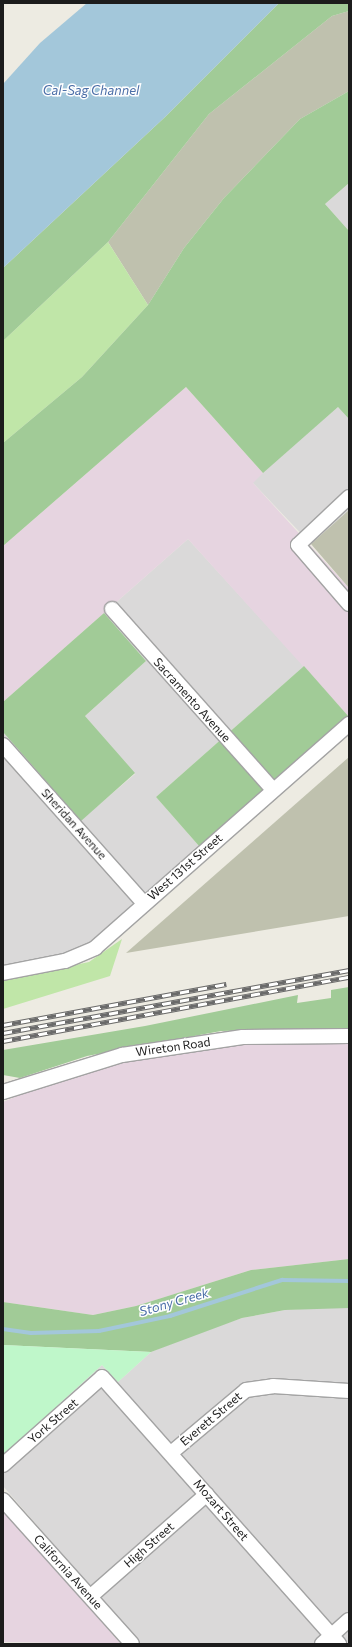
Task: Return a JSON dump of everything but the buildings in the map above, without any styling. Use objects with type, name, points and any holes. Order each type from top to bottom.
[{"type":"street","points":[[349,497],[298,546],[349,604]]},
{"type":"street","name":"Sacramento Avenue","points":[[112,609],[273,790]]},
{"type":"street","name":"West 131st Street","points":[[3,973],[80,957],[96,948],[144,903],[349,724]]},
{"type":"street","name":"Sheridan Avenue","points":[[3,745],[144,903]]},
{"type":"street","name":"Wireton Road","points":[[3,1092],[122,1055],[243,1037],[349,1036]]},
{"type":"street","name":"Mozart Street","points":[[102,1377],[207,1494],[331,1641]]},
{"type":"street","name":"York Street","points":[[3,1464],[102,1377]]},
{"type":"street","name":"Everett Street","points":[[171,1453],[246,1390],[273,1386],[349,1391]]},
{"type":"street","name":"High Street","points":[[90,1596],[207,1494]]},
{"type":"street","name":"California Avenue","points":[[3,1500],[132,1644]]},
{"type":"street","points":[[331,1641],[349,1620]]},
{"type":"shaded area","points":[[349,11],[349,91],[300,119],[224,198],[184,248],[148,305],[108,242],[209,114],[332,16]]},
{"type":"shaded area","points":[[349,183],[349,231],[325,204]]},
{"type":"shaded area","points":[[186,387],[263,473],[253,483],[349,588],[349,717],[188,539],[3,702],[3,546]]},
{"type":"shaded area","points":[[338,407],[349,419],[349,510],[311,544],[252,482]]},
{"type":"shaded area","points":[[349,510],[349,588],[311,544]]},
{"type":"shaded area","points":[[188,539],[304,666],[156,797],[199,846],[97,939],[69,954],[3,965],[3,732],[81,820],[135,774],[85,716],[146,661],[104,613]]},
{"type":"shaded area","points":[[349,757],[349,916],[126,953]]},
{"type":"shaded area","points":[[349,1041],[349,1259],[251,1270],[136,1306],[93,1315],[3,1302],[3,1102],[36,1088],[105,1067],[177,1051],[246,1042]]},
{"type":"shaded area","points":[[331,1307],[349,1308],[349,1644],[140,1644],[3,1486],[3,1455],[102,1365],[118,1382],[151,1352],[195,1334],[242,1318],[285,1310]]},
{"type":"shaded area","points":[[3,1510],[121,1644],[3,1642]]},
{"type":"green space","points":[[279,3],[349,3],[349,11],[332,16],[209,114],[108,242],[3,341],[3,268],[165,117]]},
{"type":"green space","points":[[349,91],[349,183],[325,204],[349,231],[349,419],[338,407],[263,473],[186,387],[3,546],[3,443],[82,377],[148,305],[184,248],[224,198],[300,119]]},
{"type":"green space","points":[[108,242],[148,305],[82,377],[3,443],[3,341]]},
{"type":"green space","points":[[104,613],[146,661],[85,716],[135,773],[81,821],[3,732],[3,702]]},
{"type":"green space","points":[[304,666],[349,717],[199,846],[156,797]]},
{"type":"green space","points":[[122,939],[110,976],[3,1009],[3,980],[89,962]]},
{"type":"green space","points":[[349,987],[349,1028],[221,1031],[87,1056],[20,1078],[3,1075],[3,1050],[145,1026],[298,995],[297,1003],[331,998],[331,990]]},
{"type":"green space","points":[[349,1259],[349,1308],[285,1310],[242,1318],[151,1352],[3,1345],[3,1302],[93,1315],[136,1306],[251,1270]]},
{"type":"green space","points":[[3,1345],[151,1352],[118,1382],[102,1365],[3,1455]]},
{"type":"water","name":"Cal-Sag Channel","points":[[87,3],[279,3],[165,117],[3,268],[3,84],[40,43]]},
{"type":"waterway","name":"Stony Creek","points":[[3,1329],[31,1333],[99,1331],[170,1316],[282,1280],[349,1281]]},
{"type":"railway","points":[[3,1033],[349,970]]},
{"type":"railway","points":[[3,1041],[349,977]]},
{"type":"railway","points":[[3,1025],[226,984]]}]
